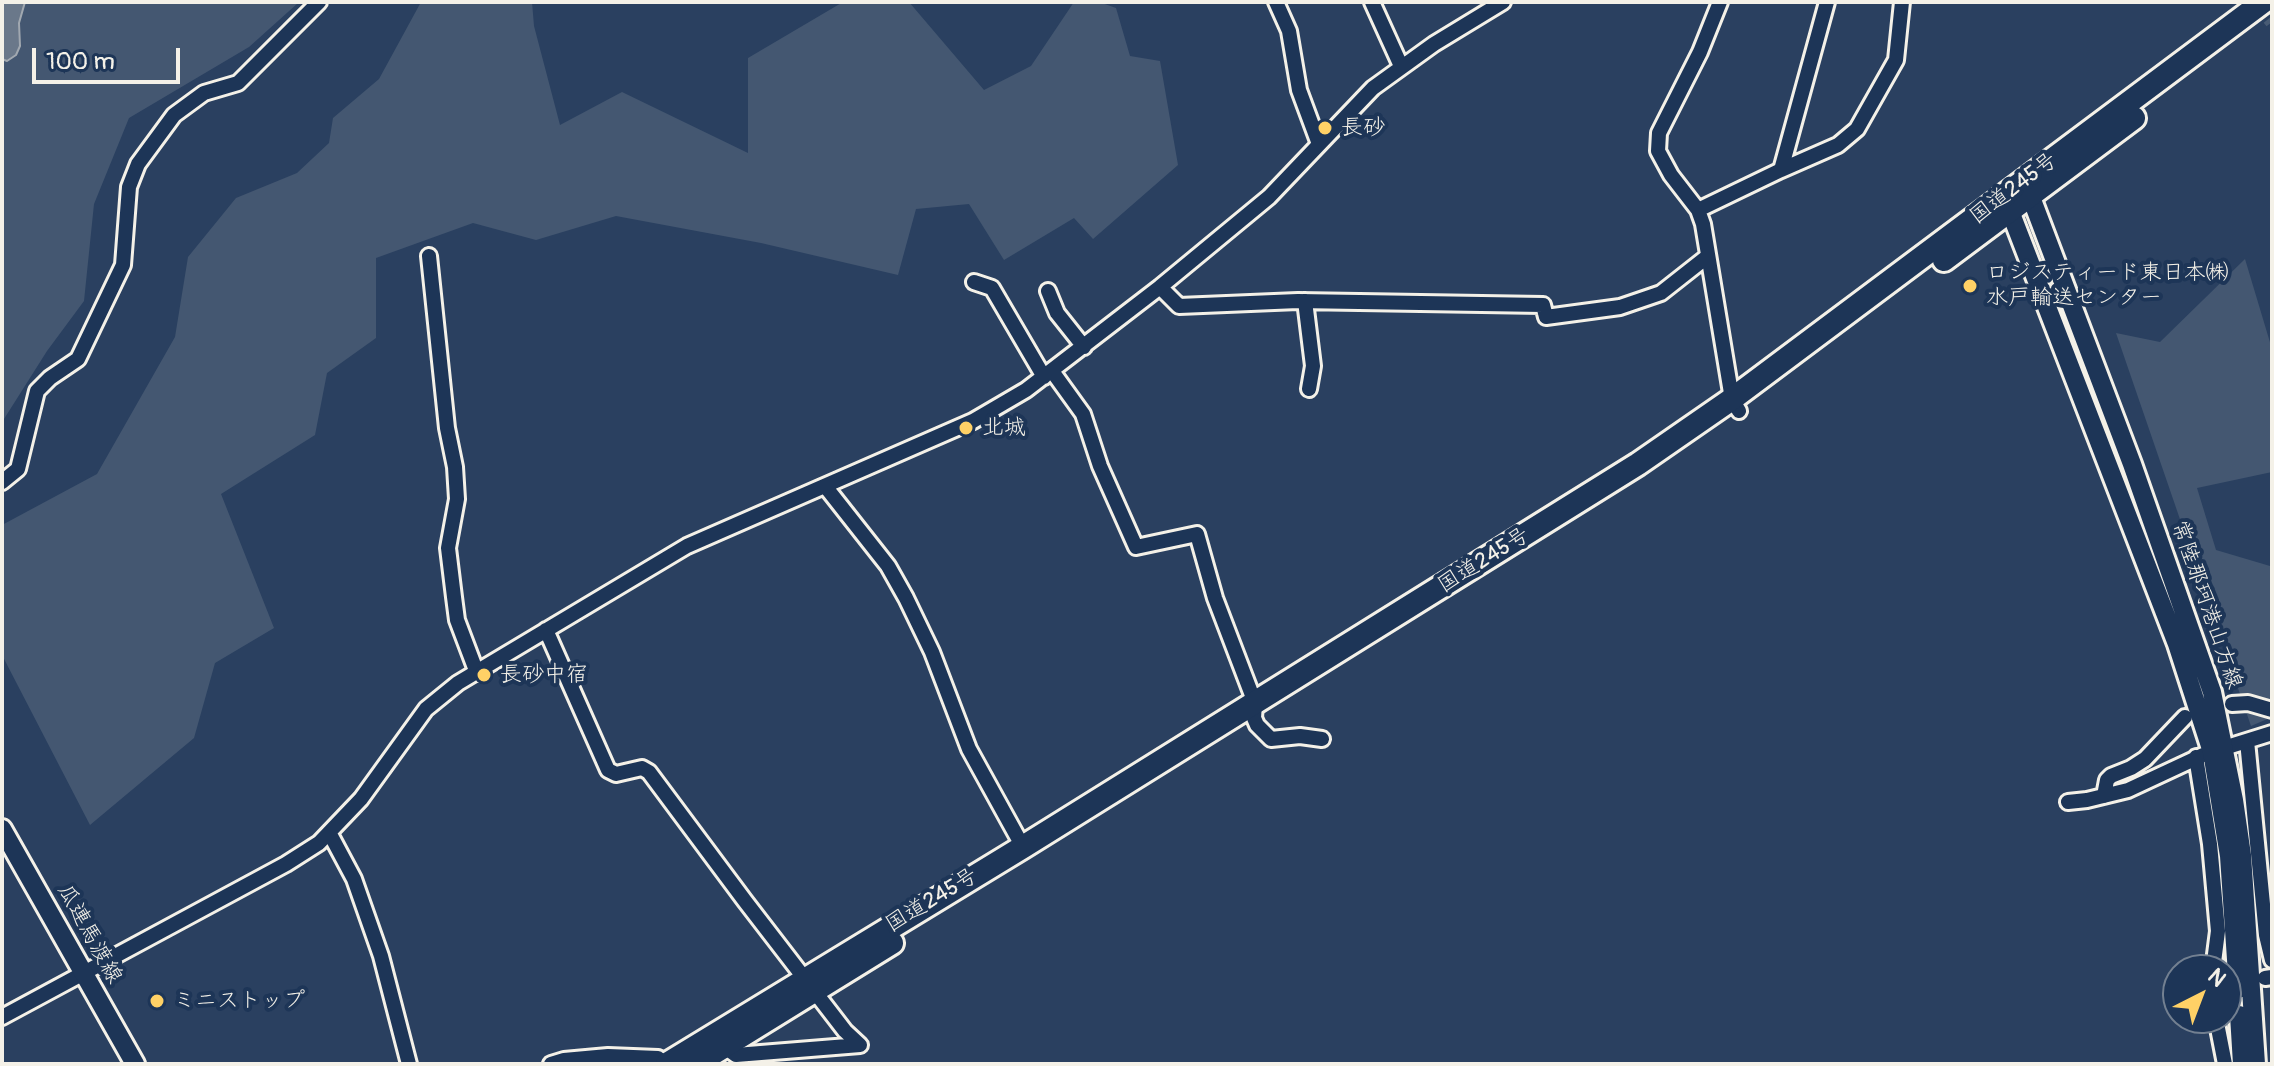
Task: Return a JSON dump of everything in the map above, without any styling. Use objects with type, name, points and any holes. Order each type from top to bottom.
[{"type":"highway","name":"国道245号","points":[[665,1064],[810,985],[1254,710],[1638,464],[1736,405],[2028,189],[2263,2]]},
{"type":"highway","name":"国道245号","points":[[2028,189],[2272,13]]},
{"type":"highway","name":"国道245号","points":[[696,1064],[725,1047],[810,985],[1023,847],[1254,710]]},
{"type":"main road","name":"常陸那珂港山方線","points":[[2028,189],[2212,692],[2211,752],[2229,856],[2242,1064]]},
{"type":"main road","name":"常陸那珂港山方線","points":[[2007,205],[2177,644],[2242,855],[2256,1064]]},
{"type":"main road","name":"瓜連馬渡線","points":[[2,829],[135,1064]]},
{"type":"street","points":[[2,482],[18,469],[37,391],[78,359],[123,265],[129,187],[138,164],[174,115],[204,93],[238,83],[319,2]]},
{"type":"street","points":[[1276,2],[1289,31],[1299,90],[1319,144]]},
{"type":"street","points":[[1372,2],[1401,66]]},
{"type":"street","points":[[2,1017],[286,864],[330,834],[361,799],[426,709],[458,683],[687,546],[973,421],[1048,374],[1269,197],[1357,102],[1401,66],[1503,2]]},
{"type":"street","points":[[1720,2],[1700,52],[1659,133],[1658,151],[1671,175],[1698,210],[1703,224],[1736,405]]},
{"type":"street","points":[[1781,170],[1827,2]]},
{"type":"street","points":[[1698,210],[1838,145],[1857,129],[1896,60],[1902,2]]},
{"type":"street","points":[[429,256],[447,428],[455,467],[457,499],[448,548],[452,585],[457,620],[477,673]]},
{"type":"street","points":[[1160,287],[1179,306],[1305,301],[1543,305],[1546,317],[1620,307],[1661,293],[1708,256]]},
{"type":"street","points":[[974,282],[992,288],[1048,374],[1083,414],[1100,466],[1136,547],[1197,534],[1257,725],[1271,739],[1300,736],[1322,739]]},
{"type":"street","points":[[1048,291],[1057,313],[1084,347]]},
{"type":"street","points":[[1305,301],[1313,366],[1309,389]]},
{"type":"street","points":[[825,486],[888,566],[906,598],[932,652],[969,749],[1023,847]]},
{"type":"street","points":[[546,630],[608,770],[616,774],[642,768],[649,772],[845,1031],[860,1045],[736,1055],[725,1047]]},
{"type":"street","points":[[2232,704],[2248,703],[2272,710]]},
{"type":"street","points":[[2104,796],[2107,780],[2111,776],[2145,759],[2185,717]]},
{"type":"street","points":[[2068,802],[2128,790],[2211,752],[2272,733]]},
{"type":"street","points":[[2247,741],[2266,935],[2272,960]]},
{"type":"street","points":[[2211,752],[2210,844],[2218,931],[2215,954]]},
{"type":"street","points":[[330,834],[354,879],[381,956],[409,1064]]},
{"type":"street","points":[[2219,1034],[2225,1064]]},
{"type":"street","points":[[551,1064],[608,1056],[658,1058],[665,1064]]},
{"type":"shaded area","points":[[2,2],[298,3],[249,47],[129,118],[94,204],[84,301],[47,351],[4,419],[2,430]]},
{"type":"shaded area","points":[[2,2],[25,2],[19,23],[20,46],[16,55],[7,61],[2,59]]},
{"type":"shaded area","points":[[421,2],[532,2],[534,26],[560,125],[622,92],[748,153],[748,58],[843,2],[909,2],[984,90],[1031,66],[1074,2],[1099,2],[1116,8],[1130,56],[1160,61],[1178,165],[1093,239],[1074,218],[1004,260],[969,204],[916,209],[898,275],[761,243],[616,216],[536,240],[473,223],[376,258],[376,338],[327,373],[315,435],[221,494],[274,628],[215,663],[194,738],[90,825],[2,655],[2,525],[97,474],[175,337],[188,257],[236,198],[297,173],[329,143],[333,118],[379,79]]},
{"type":"shaded area","points":[[2245,259],[2272,349],[2272,472],[2197,488],[2216,550],[2270,566],[2272,573],[2272,717],[2251,726],[2116,333],[2160,342]]},
{"type":"tunnel","points":[[2256,2],[2272,22]]},
{"type":"place","name":"長砂","points":[[1325,128]]},
{"type":"place","name":"ロジスティード東日本㈱ 水戸輸送センター","points":[[1970,286]]},
{"type":"place","name":"北城","points":[[966,428]]},
{"type":"place","name":"長砂中宿","points":[[484,675]]},
{"type":"place","name":"ミニストップ","points":[[157,1001]]}]
